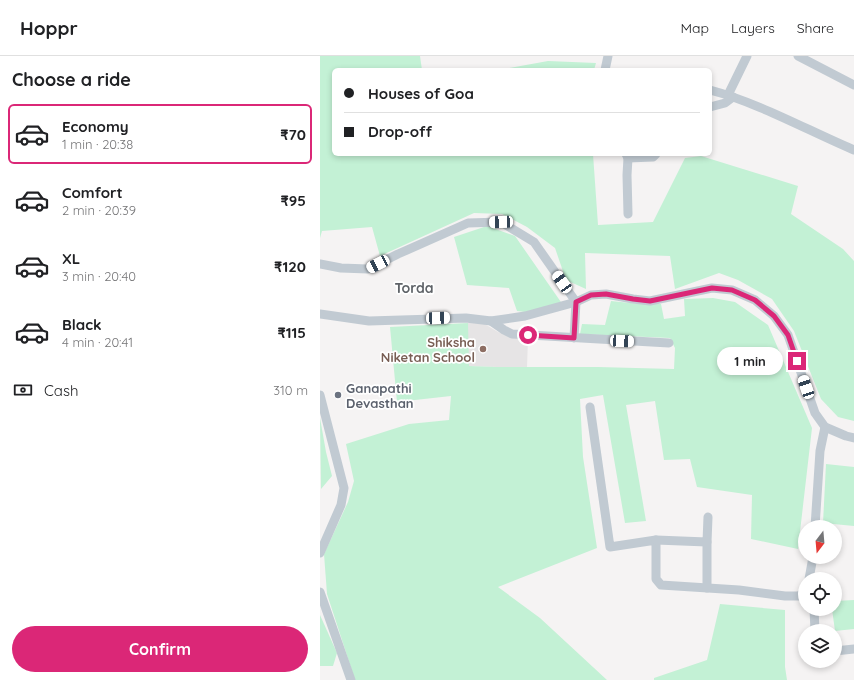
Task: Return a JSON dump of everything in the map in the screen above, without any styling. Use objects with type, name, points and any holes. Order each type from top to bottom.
[{"type":"street","points":[[605,68],[608,56]]},
{"type":"street","points":[[712,106],[725,103],[731,96],[747,56]]},
{"type":"street","points":[[798,56],[854,85]]},
{"type":"street","points":[[712,91],[731,96],[774,113],[854,150]]},
{"type":"street","points":[[628,214],[627,156],[654,156]]},
{"type":"street","points":[[320,264],[341,268],[368,269],[468,223],[501,222],[534,242],[576,302],[574,338]]},
{"type":"street","points":[[320,314],[369,321],[466,318],[491,321],[525,316],[576,302],[591,295],[606,294],[650,301],[712,288],[732,290],[755,300],[774,316],[788,335],[815,413],[825,427],[854,438]]},
{"type":"street","points":[[491,321],[512,334],[669,343]]},
{"type":"street","points":[[320,395],[344,488],[341,505],[320,553]]},
{"type":"street","points":[[590,407],[610,547],[656,540],[707,542]]},
{"type":"street","points":[[815,520],[820,451],[825,427]]},
{"type":"street","points":[[707,588],[708,517]]},
{"type":"street","points":[[656,540],[656,579],[661,585],[739,590],[785,596],[798,596]]},
{"type":"street","points":[[320,592],[351,680]]},
{"type":"street","points":[[842,650],[854,649]]},
{"type":"shaded area","points":[[468,323],[483,323],[498,332],[513,338],[528,339],[527,367],[468,366]]},
{"type":"green space","points":[[320,56],[420,56],[422,68],[332,68],[332,156],[593,156],[598,225],[653,222],[685,158],[701,156],[798,186],[791,214],[843,249],[854,261],[854,421],[838,417],[821,399],[794,331],[772,299],[738,280],[719,273],[675,289],[670,256],[585,253],[586,289],[566,280],[555,248],[527,227],[502,214],[474,213],[380,256],[372,227],[322,231],[320,238]]},
{"type":"green space","points":[[548,61],[596,63],[595,68],[509,68]]},
{"type":"green space","points":[[487,226],[515,236],[563,305],[525,312],[517,311],[509,288],[467,285],[454,237]]},
{"type":"green space","points":[[713,298],[735,302],[768,325],[812,428],[801,520],[798,520],[798,549],[751,539],[752,495],[697,487],[690,459],[664,460],[655,401],[626,405],[646,521],[625,523],[603,395],[580,399],[583,457],[597,548],[498,587],[540,618],[607,680],[355,680],[327,594],[324,554],[348,502],[354,481],[346,444],[409,424],[449,420],[451,396],[397,402],[390,327],[468,323],[469,366],[674,369],[675,348],[670,338],[580,334],[582,324],[605,325],[611,301],[640,304],[661,304],[664,319],[685,316],[684,299]]},
{"type":"green space","points":[[320,418],[332,476],[321,489]]},
{"type":"green space","points":[[826,464],[854,467],[854,526],[842,525],[842,520],[823,520]]},
{"type":"green space","points":[[854,600],[854,629],[842,630],[842,624],[834,624],[833,616],[842,616],[842,601]]},
{"type":"green space","points":[[720,604],[785,610],[785,667],[787,680],[654,680],[654,678],[707,660]]},
{"type":"green space","points":[[320,615],[337,653],[333,666],[320,666]]},
{"type":"place","name":"Shiksha Niketan School","points":[[483,349]]},
{"type":"place","name":"Ganapathi Devasthan","points":[[338,395]]},
{"type":"district","name":"Torda","points":[[414,288]]},
{"type":"route","points":[[528,335],[574,338],[576,302],[591,295],[606,294],[650,301],[712,288],[732,290],[755,300],[774,316],[788,335],[797,361]]}]
